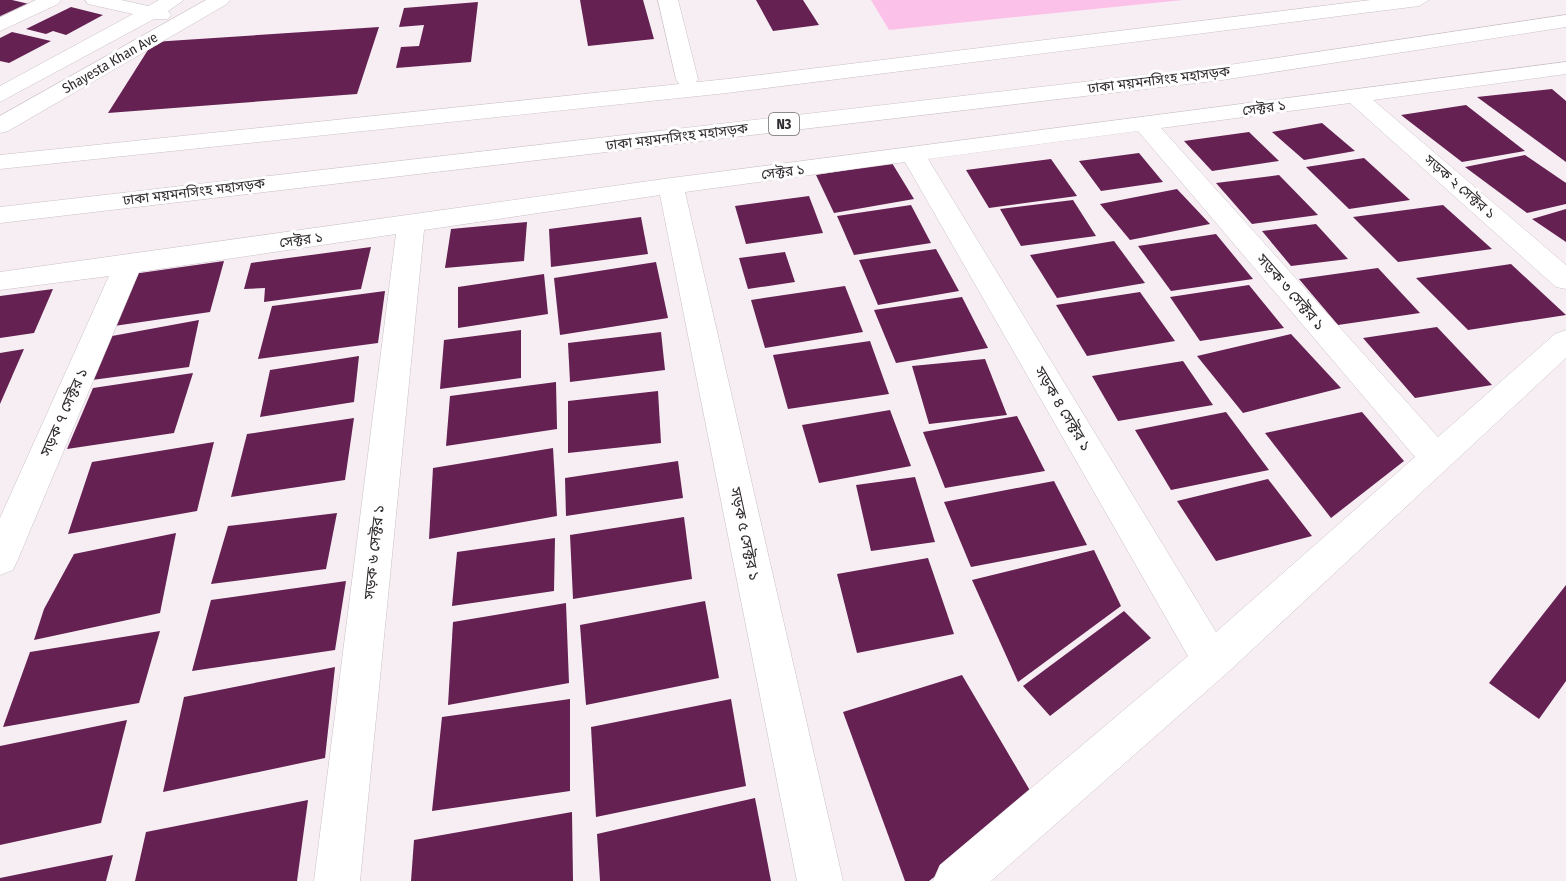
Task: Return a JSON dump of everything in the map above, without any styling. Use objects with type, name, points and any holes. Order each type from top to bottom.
[{"type":"main road","points":[[0,25],[51,0]]},
{"type":"main road","points":[[96,0],[183,21]]},
{"type":"main road","name":"Shayesta Khan Ave","points":[[0,94],[174,0]]},
{"type":"main road","name":"Shayesta Khan Ave","points":[[0,126],[219,0]]},
{"type":"main road","points":[[668,0],[687,79]]},
{"type":"main road","points":[[0,162],[727,86],[1419,0]]},
{"type":"main road","name":"ঢাকা ময়মনসিংহ মহাসড়ক","points":[[0,215],[1222,73],[1566,21]]},
{"type":"main road","name":"সেক্টর ১","points":[[0,281],[128,265],[671,186],[914,156],[1354,95],[1561,73]]},
{"type":"main road","name":"সড়ক ২ সেক্টর ১","points":[[1354,95],[1566,280]]},
{"type":"main road","name":"সড়ক ৩ সেক্টর ১","points":[[1145,125],[1437,459]]},
{"type":"main road","name":"সড়ক ৪ সেক্টর ১","points":[[914,156],[1212,661]]},
{"type":"main road","name":"সড়ক ৫ সেক্টর ১","points":[[671,186],[820,881]]},
{"type":"main road","name":"সড়ক ৬ সেক্টর ১","points":[[337,881],[411,224]]},
{"type":"main road","name":"সড়ক ৭ সেক্টর ১","points":[[0,559],[128,265]]},
{"type":"main road","points":[[956,881],[1212,661],[1566,340]]},
{"type":"shaded area","points":[[871,0],[1183,0],[889,30]]},
{"type":"building","points":[[0,0],[12,0],[29,4],[0,18]]},
{"type":"building","points":[[580,0],[643,0],[654,39],[588,46]]},
{"type":"building","points":[[756,0],[803,0],[819,25],[773,31]]},
{"type":"building","points":[[478,2],[471,62],[396,68],[401,47],[419,46],[424,25],[399,27],[404,8]]},
{"type":"building","points":[[71,7],[103,15],[66,35],[53,31],[46,34],[26,29]]},
{"type":"building","points":[[379,27],[357,94],[108,113],[153,42]]},
{"type":"building","points":[[12,32],[51,41],[9,63],[0,61],[0,38]]},
{"type":"building","points":[[1552,89],[1566,101],[1566,162],[1477,97]]},
{"type":"building","points":[[1466,105],[1525,151],[1462,162],[1401,115]]},
{"type":"building","points":[[1322,123],[1355,151],[1304,160],[1272,132]]},
{"type":"building","points":[[1249,132],[1279,161],[1212,171],[1184,141]]},
{"type":"building","points":[[1139,153],[1163,182],[1101,191],[1079,161]]},
{"type":"building","points":[[1525,155],[1566,183],[1566,204],[1527,213],[1465,167]]},
{"type":"building","points":[[1364,158],[1410,200],[1349,209],[1306,167]]},
{"type":"building","points":[[1051,159],[1077,196],[989,208],[966,170]]},
{"type":"building","points":[[892,163],[914,199],[834,213],[816,175]]},
{"type":"building","points":[[1279,175],[1318,215],[1252,224],[1216,183]]},
{"type":"building","points":[[1177,189],[1210,224],[1130,240],[1100,204]]},
{"type":"building","points":[[809,196],[823,233],[746,244],[735,206]]},
{"type":"building","points":[[1073,200],[1096,236],[1021,246],[1000,209]]},
{"type":"building","points":[[911,205],[931,243],[854,255],[837,216]]},
{"type":"building","points":[[1443,205],[1492,249],[1398,262],[1353,217]]},
{"type":"building","points":[[1566,209],[1566,242],[1532,219]]},
{"type":"building","points":[[641,217],[648,254],[551,267],[549,229]]},
{"type":"building","points":[[527,222],[524,261],[445,268],[451,229]]},
{"type":"building","points":[[1316,224],[1348,259],[1291,266],[1262,231]]},
{"type":"building","points":[[1216,234],[1253,279],[1171,291],[1138,246]]},
{"type":"building","points":[[1114,241],[1145,283],[1057,298],[1030,255]]},
{"type":"building","points":[[371,247],[361,289],[264,302],[265,288],[244,289],[251,263]]},
{"type":"building","points":[[936,249],[959,291],[878,305],[859,260]]},
{"type":"building","points":[[785,252],[795,282],[748,289],[739,258]]},
{"type":"building","points":[[224,261],[210,312],[114,326],[133,274]]},
{"type":"building","points":[[656,262],[668,318],[560,335],[554,278]]},
{"type":"building","points":[[1511,264],[1566,315],[1468,330],[1416,278]]},
{"type":"building","points":[[1378,268],[1420,313],[1338,325],[1299,279]]},
{"type":"building","points":[[544,274],[548,314],[458,328],[458,287]]},
{"type":"building","points":[[1249,285],[1284,328],[1200,341],[1170,297]]},
{"type":"building","points":[[845,286],[863,332],[765,348],[751,300]]},
{"type":"building","points":[[53,289],[34,333],[0,338],[0,296]]},
{"type":"building","points":[[385,291],[378,343],[258,359],[272,306]]},
{"type":"building","points":[[1140,292],[1175,341],[1087,356],[1056,305]]},
{"type":"building","points":[[962,297],[988,348],[896,363],[874,310]]},
{"type":"building","points":[[199,320],[189,367],[92,380],[112,336]]},
{"type":"building","points":[[1437,327],[1492,385],[1415,398],[1363,338]]},
{"type":"building","points":[[521,330],[521,378],[440,389],[444,340]]},
{"type":"building","points":[[661,332],[665,370],[570,382],[568,343]]},
{"type":"building","points":[[1291,334],[1341,388],[1243,413],[1197,356]]},
{"type":"building","points":[[870,341],[889,394],[788,409],[773,355]]},
{"type":"building","points":[[24,349],[0,404],[0,353]]},
{"type":"building","points":[[359,356],[354,402],[260,417],[270,370]]},
{"type":"building","points":[[985,359],[1007,415],[929,424],[912,366]]},
{"type":"building","points":[[1183,361],[1213,405],[1118,421],[1092,376]]},
{"type":"building","points":[[193,373],[174,433],[67,449],[93,388]]},
{"type":"building","points":[[556,382],[557,429],[446,446],[450,396]]},
{"type":"building","points":[[658,391],[661,443],[568,453],[568,401]]},
{"type":"building","points":[[890,410],[911,466],[819,483],[802,425]]},
{"type":"building","points":[[1226,412],[1269,470],[1171,490],[1135,430]]},
{"type":"building","points":[[1362,412],[1404,461],[1331,518],[1265,433]]},
{"type":"building","points":[[1017,416],[1045,471],[945,488],[923,432]]},
{"type":"building","points":[[354,418],[345,480],[231,497],[247,434]]},
{"type":"building","points":[[214,442],[197,511],[68,534],[92,462]]},
{"type":"building","points":[[553,448],[557,516],[429,539],[433,468]]},
{"type":"building","points":[[678,461],[683,498],[566,516],[565,478]]},
{"type":"building","points":[[915,477],[935,542],[871,551],[856,485]]},
{"type":"building","points":[[1268,479],[1312,536],[1216,561],[1177,501]]},
{"type":"building","points":[[1054,481],[1087,545],[971,567],[944,502]]},
{"type":"building","points":[[337,513],[326,569],[211,584],[228,526]]},
{"type":"building","points":[[684,517],[692,579],[573,599],[570,535]]},
{"type":"building","points":[[176,533],[160,613],[34,640],[44,609],[74,554]]},
{"type":"building","points":[[555,538],[554,591],[452,606],[457,552]]},
{"type":"building","points":[[1094,550],[1121,606],[1018,682],[972,580]]},
{"type":"building","points":[[928,558],[954,634],[857,653],[837,574]]},
{"type":"building","points":[[346,581],[335,650],[192,671],[211,600]]},
{"type":"building","points":[[1566,585],[1566,681],[1539,719],[1489,683]]},
{"type":"building","points":[[705,601],[719,678],[586,705],[580,625]]},
{"type":"building","points":[[566,603],[569,683],[448,705],[453,622]]},
{"type":"building","points":[[1124,611],[1151,638],[1050,716],[1023,686]]},
{"type":"building","points":[[160,631],[139,703],[3,727],[30,652]]},
{"type":"building","points":[[335,667],[325,758],[163,792],[184,697]]},
{"type":"building","points":[[962,675],[1035,799],[929,881],[905,881],[843,712]]},
{"type":"building","points":[[570,699],[570,791],[432,811],[442,717]]},
{"type":"building","points":[[731,699],[746,786],[596,817],[591,727]]},
{"type":"building","points":[[127,720],[101,823],[0,845],[0,746]]},
{"type":"building","points":[[755,798],[771,881],[600,881],[597,834]]},
{"type":"building","points":[[308,800],[297,881],[135,881],[146,832]]},
{"type":"building","points":[[572,812],[573,881],[411,881],[414,840]]},
{"type":"building","points":[[113,855],[106,881],[0,881],[0,878]]}]
